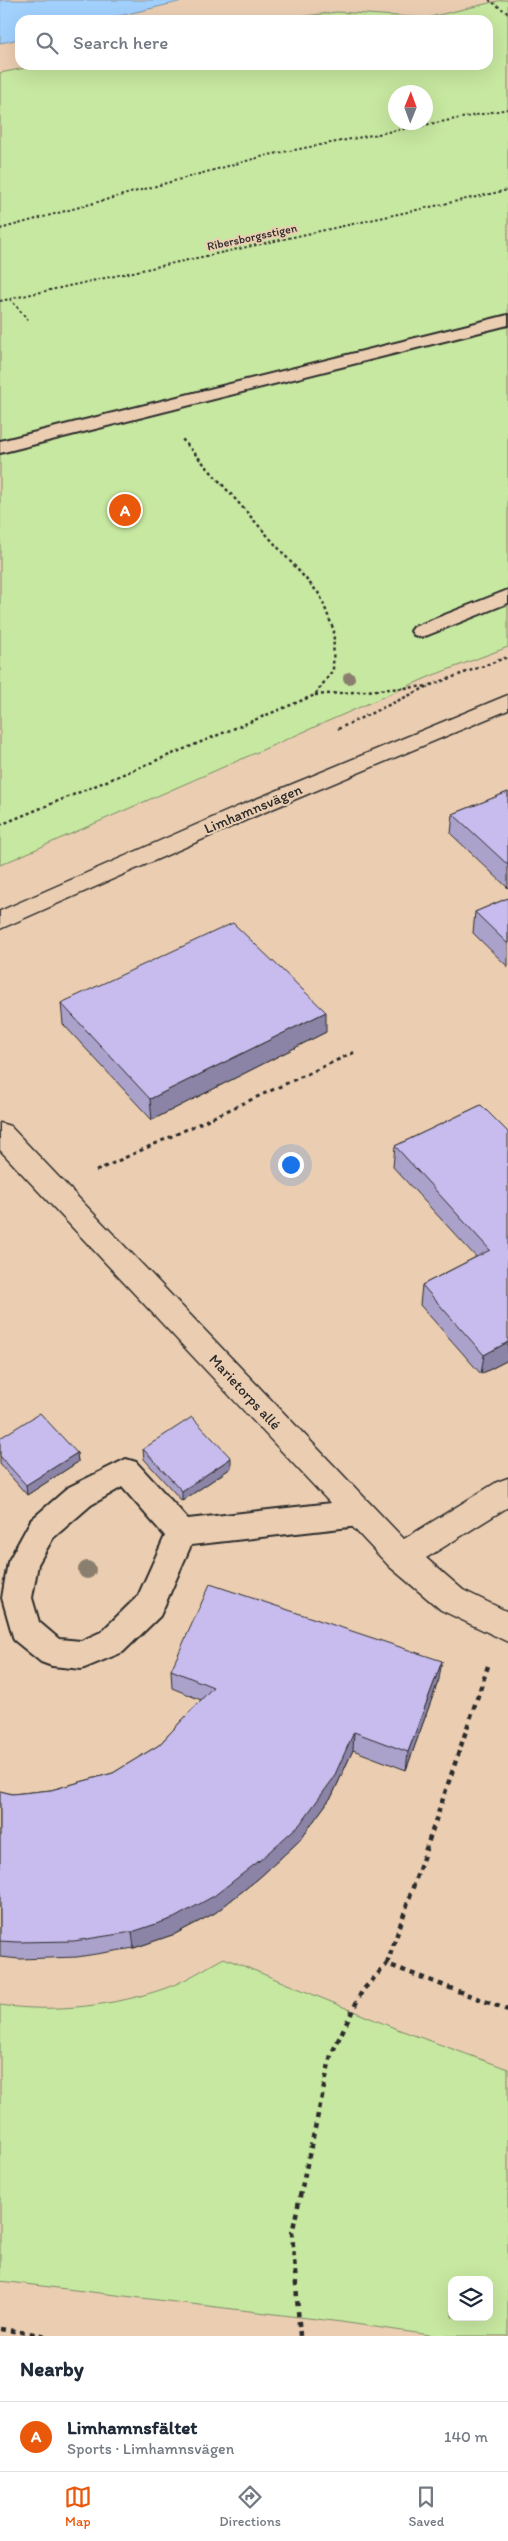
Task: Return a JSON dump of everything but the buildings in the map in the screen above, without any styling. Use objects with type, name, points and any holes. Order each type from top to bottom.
[{"type":"street","name":"Limhamnsvägen","points":[[0,921],[244,812],[508,702]]},
{"type":"street","name":"Marietorps allé","points":[[0,1134],[401,1557],[452,1600],[505,1627]]},
{"type":"street","points":[[401,1557],[508,1491]]},
{"type":"lane","points":[[0,447],[508,320]]},
{"type":"lane","points":[[421,631],[508,596]]},
{"type":"lane","points":[[126,1471],[180,1533],[160,1585],[149,1606],[112,1642],[82,1655],[52,1652],[25,1630],[17,1598],[23,1562],[42,1529],[80,1496],[126,1471]]},
{"type":"lane","points":[[180,1533],[359,1513]]},
{"type":"path","points":[[489,0],[508,13]]},
{"type":"path","points":[[0,230],[268,154],[450,122],[508,109]]},
{"type":"path","name":"Ribersborgsstigen","points":[[0,301],[508,190]]},
{"type":"path","points":[[10,299],[29,321]]},
{"type":"path","points":[[156,409],[320,595],[334,631],[333,670],[315,695]]},
{"type":"path","points":[[0,825],[315,695],[431,685]]},
{"type":"path","points":[[54,1190],[358,1051]]},
{"type":"path","points":[[300,2336],[292,2234],[331,2055],[362,1991],[387,1964],[505,1627]]},
{"type":"path","points":[[387,1964],[508,2010]]},
{"type":"path","points":[[0,2329],[48,2336]]},
{"type":"green space","points":[[508,0],[508,647],[431,676],[0,865],[0,73],[15,70],[493,70],[493,15],[439,15]]},
{"type":"green space","points":[[337,12],[382,15],[313,15]]},
{"type":"green space","points":[[224,1958],[397,2029],[508,2069],[508,2336],[437,2336],[341,2322],[0,2281],[0,2005],[63,2008],[105,2003],[146,1994],[188,1978]]},
{"type":"water","points":[[0,0],[187,0],[123,15],[15,15],[15,40],[0,43]]},
{"type":"place","name":"Limhamnsfältet","points":[[125,510]]}]
